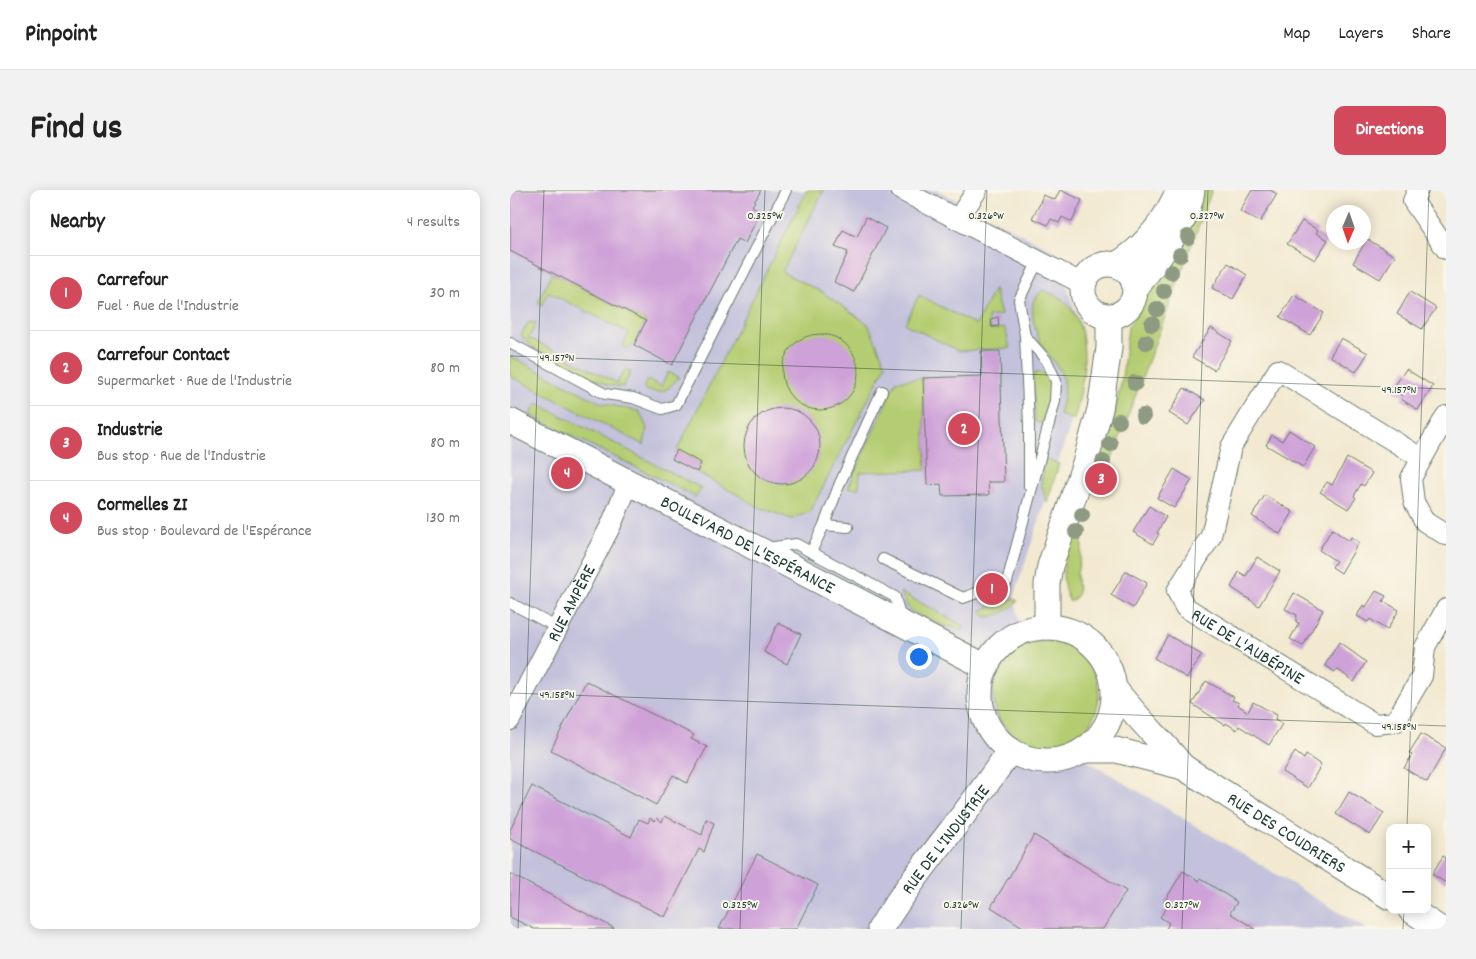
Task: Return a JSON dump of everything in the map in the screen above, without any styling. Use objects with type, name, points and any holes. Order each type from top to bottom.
[{"type":"street","points":[[902,190],[1083,284]]},
{"type":"street","points":[[958,219],[977,190]]},
{"type":"street","points":[[1116,265],[1142,247],[1154,233],[1180,190]]},
{"type":"street","points":[[1135,290],[1172,240],[1186,210],[1192,190]]},
{"type":"street","points":[[1418,190],[1412,201],[1446,249]]},
{"type":"street","points":[[1108,264],[1116,265],[1130,274],[1135,290],[1134,298],[1130,306],[1117,315],[1101,316],[1093,312],[1084,300],[1083,284],[1086,276],[1092,270],[1108,264]]},
{"type":"street","points":[[1048,627],[1047,584],[1050,566],[1085,462],[1100,409],[1109,348],[1109,317]]},
{"type":"street","name":"RUE DE L'AUBÉPINE","points":[[1422,458],[1278,370],[1231,447],[1211,536],[1178,591],[1185,607],[1375,724],[1395,722],[1422,676],[1426,647],[1446,608]]},
{"type":"street","points":[[1446,416],[1411,478],[1414,502],[1424,522],[1446,535]]},
{"type":"street","name":"BOULEVARD DE L'ESPÉRANCE","points":[[510,420],[986,667]]},
{"type":"street","name":"RUE AMPÈRE","points":[[510,720],[611,525],[629,482]]},
{"type":"street","points":[[1048,627],[1075,633],[1087,640],[1098,650],[1106,661],[1114,688],[1113,706],[1108,723],[1094,743],[1073,756],[1047,761],[1022,756],[1010,750],[993,734],[983,713],[980,690],[986,667],[996,651],[1011,638],[1028,630],[1048,627]]},
{"type":"street","name":"RUE DES COUDRIERS","points":[[1114,688],[1132,712],[1165,744],[1183,767]]},
{"type":"street","name":"RUE DE L'INDUSTRIE","points":[[880,929],[912,882],[976,799],[1010,750]]},
{"type":"street","name":"RUE DES COUDRIERS","points":[[1084,750],[1116,750],[1183,767],[1386,894]]},
{"type":"street","points":[[1417,914],[1440,929]]},
{"type":"lane","points":[[510,343],[606,394],[633,398],[662,409],[676,405],[786,190]]},
{"type":"lane","points":[[1029,502],[1029,425],[1025,336],[1019,300],[1038,260]]},
{"type":"lane","points":[[1001,584],[1007,582],[1055,401],[1056,380],[1047,361],[1025,336]]},
{"type":"lane","points":[[811,552],[882,391]]},
{"type":"lane","points":[[824,525],[848,527]]},
{"type":"lane","points":[[759,550],[796,544],[896,597],[901,623]]},
{"type":"lane","points":[[883,559],[963,598],[982,591]]},
{"type":"lane","points":[[510,603],[558,628]]},
{"type":"shaded area","points":[[510,190],[937,190],[1054,251],[1082,330],[1084,343],[1083,374],[1078,402],[1014,596],[1043,734],[1367,929],[510,929]]},
{"type":"green space","points":[[807,190],[824,190],[782,272],[822,292],[868,324],[886,365],[810,512],[791,519],[759,507],[697,472],[701,463],[677,450]]},
{"type":"green space","points":[[1200,190],[1212,190],[1110,464],[1099,460],[1115,413],[1122,378],[1128,327],[1142,305],[1146,288]]},
{"type":"green space","points":[[552,273],[646,321],[634,345],[627,349],[622,347],[629,333],[548,292],[541,306],[538,302]]},
{"type":"green space","points":[[994,289],[1001,315],[988,317],[990,330],[1005,328],[1010,348],[959,351],[905,324],[919,295],[976,325]]},
{"type":"green space","points":[[1043,290],[1064,301],[1073,312],[1080,326],[1083,341],[1083,374],[1074,420],[1059,415],[1064,384],[1062,376],[1042,345],[1034,325],[1033,303]]},
{"type":"green space","points":[[528,323],[536,323],[529,338],[617,383],[625,369],[631,372],[623,387],[608,385],[532,347],[521,335]]},
{"type":"green space","points":[[510,356],[601,403],[639,411],[647,428],[644,445],[510,376]]},
{"type":"green space","points":[[668,372],[679,377],[668,388],[661,392],[645,390],[644,386],[647,380],[661,386]]},
{"type":"green space","points":[[1038,372],[1044,373],[1050,385],[1050,391],[1042,422],[1038,423],[1035,421],[1033,375]]},
{"type":"green space","points":[[923,378],[926,470],[860,472],[859,488],[848,488],[896,381]]},
{"type":"green space","points":[[537,403],[702,488],[696,497],[530,415]]},
{"type":"green space","points":[[1045,459],[1059,464],[1047,503],[1041,484]]},
{"type":"green space","points":[[1073,530],[1082,534],[1082,548],[1077,574],[1078,593],[1070,602],[1066,594],[1063,576],[1065,557]]},
{"type":"green space","points":[[900,592],[964,626],[963,630],[942,625],[910,611]]},
{"type":"green space","points":[[1013,598],[1018,601],[1000,614],[986,617],[982,610]]},
{"type":"green space","points":[[1046,641],[1066,645],[1083,657],[1095,674],[1099,694],[1095,714],[1083,731],[1066,743],[1046,747],[1026,743],[1009,731],[997,714],[993,694],[997,674],[1009,657],[1026,645]]},
{"type":"building","points":[[510,190],[761,190],[752,206],[761,211],[745,243],[737,239],[672,365],[634,345],[646,321],[510,251]]},
{"type":"building","points":[[1060,190],[1082,200],[1072,222],[1062,217],[1059,223],[1051,219],[1048,225],[1032,218],[1043,195],[1055,200]]},
{"type":"building","points":[[1252,190],[1270,190],[1277,194],[1260,222],[1240,211]]},
{"type":"building","points":[[866,217],[886,228],[854,292],[834,282],[848,252],[835,247],[843,230],[857,237]]},
{"type":"building","points":[[1302,221],[1318,230],[1316,233],[1326,239],[1326,243],[1315,260],[1287,244]]},
{"type":"building","points":[[1371,241],[1395,256],[1380,279],[1353,263],[1361,250],[1371,250]]},
{"type":"building","points":[[1228,263],[1247,275],[1233,299],[1212,288]]},
{"type":"building","points":[[1410,292],[1436,308],[1422,329],[1397,314]]},
{"type":"building","points":[[1294,295],[1324,313],[1310,335],[1280,317]]},
{"type":"building","points":[[998,317],[999,326],[992,327],[991,319]]},
{"type":"building","points":[[1211,328],[1232,341],[1214,370],[1192,357]]},
{"type":"building","points":[[820,334],[834,337],[847,345],[855,358],[858,372],[855,386],[847,399],[834,407],[820,410],[806,407],[793,399],[785,386],[782,372],[785,358],[793,345],[806,337]]},
{"type":"building","points":[[1341,338],[1368,353],[1356,372],[1330,356]]},
{"type":"building","points":[[981,351],[1000,351],[1004,482],[988,482],[989,495],[942,496],[941,484],[927,485],[923,378],[982,376]]},
{"type":"building","points":[[1406,369],[1433,386],[1418,410],[1401,399],[1403,396],[1392,390]]},
{"type":"building","points":[[1184,388],[1205,400],[1188,425],[1169,413]]},
{"type":"building","points":[[782,408],[797,411],[809,419],[817,431],[820,446],[817,461],[809,473],[797,481],[782,484],[767,481],[755,473],[747,461],[744,446],[747,431],[755,419],[767,411]]},
{"type":"building","points":[[1289,430],[1315,447],[1303,467],[1266,445],[1272,435],[1282,441]]},
{"type":"building","points":[[677,450],[701,463],[697,472],[672,459]]},
{"type":"building","points":[[1347,458],[1372,473],[1364,486],[1361,484],[1354,496],[1356,498],[1348,509],[1320,492],[1327,482],[1332,485]]},
{"type":"building","points":[[1174,469],[1192,480],[1174,508],[1157,498]]},
{"type":"building","points":[[1265,495],[1293,512],[1280,534],[1252,516]]},
{"type":"building","points":[[1149,506],[1166,517],[1153,544],[1133,532]]},
{"type":"building","points":[[1332,529],[1349,541],[1351,537],[1359,542],[1341,573],[1332,567],[1336,561],[1319,550]]},
{"type":"building","points":[[1257,557],[1280,571],[1259,606],[1231,587],[1239,572],[1246,576]]},
{"type":"building","points":[[1126,571],[1147,583],[1133,608],[1111,595]]},
{"type":"building","points":[[998,575],[1004,595],[985,601],[978,581]]},
{"type":"building","points":[[1376,591],[1386,596],[1383,601],[1399,610],[1387,630],[1370,619],[1368,622],[1357,616],[1363,605],[1366,607]]},
{"type":"building","points":[[1294,593],[1323,610],[1303,646],[1290,639],[1299,623],[1296,622],[1297,615],[1285,609]]},
{"type":"building","points":[[778,623],[801,634],[787,664],[764,652]]},
{"type":"building","points":[[1168,635],[1202,655],[1187,678],[1154,658]]},
{"type":"building","points":[[1339,642],[1366,662],[1354,682],[1337,669],[1335,672],[1325,665]]},
{"type":"building","points":[[586,681],[694,735],[691,739],[707,747],[687,783],[673,775],[656,805],[551,750]]},
{"type":"building","points":[[1206,681],[1234,697],[1232,700],[1239,703],[1238,705],[1248,712],[1253,702],[1277,715],[1275,719],[1282,724],[1269,745],[1239,726],[1237,730],[1226,723],[1225,725],[1192,704]]},
{"type":"building","points":[[1421,734],[1446,748],[1427,782],[1404,768],[1412,755],[1409,753]]},
{"type":"building","points":[[1295,752],[1304,759],[1306,755],[1321,765],[1308,788],[1282,772]]},
{"type":"building","points":[[532,786],[631,837],[639,819],[648,823],[650,818],[654,821],[657,818],[662,822],[665,816],[702,835],[706,819],[714,823],[704,852],[699,849],[665,917],[510,839],[510,830]]},
{"type":"building","points":[[1349,792],[1384,813],[1370,835],[1336,814]]},
{"type":"building","points":[[1034,835],[1126,891],[1103,929],[1026,929],[991,907]]},
{"type":"building","points":[[757,854],[818,885],[796,929],[719,929]]},
{"type":"building","points":[[1443,856],[1446,858],[1446,883],[1432,874]]},
{"type":"building","points":[[1183,871],[1199,881],[1200,878],[1237,902],[1230,913],[1255,929],[1166,929],[1169,923],[1160,917],[1169,905],[1164,902]]},
{"type":"building","points":[[510,874],[614,929],[534,929],[510,917]]},
{"type":"place","name":"Carrefour Contact","points":[[964,429]]},
{"type":"place","name":"Cormelles ZI","points":[[567,473]]},
{"type":"place","name":"Industrie","points":[[1101,479]]},
{"type":"place","name":"Carrefour","points":[[992,589]]}]
